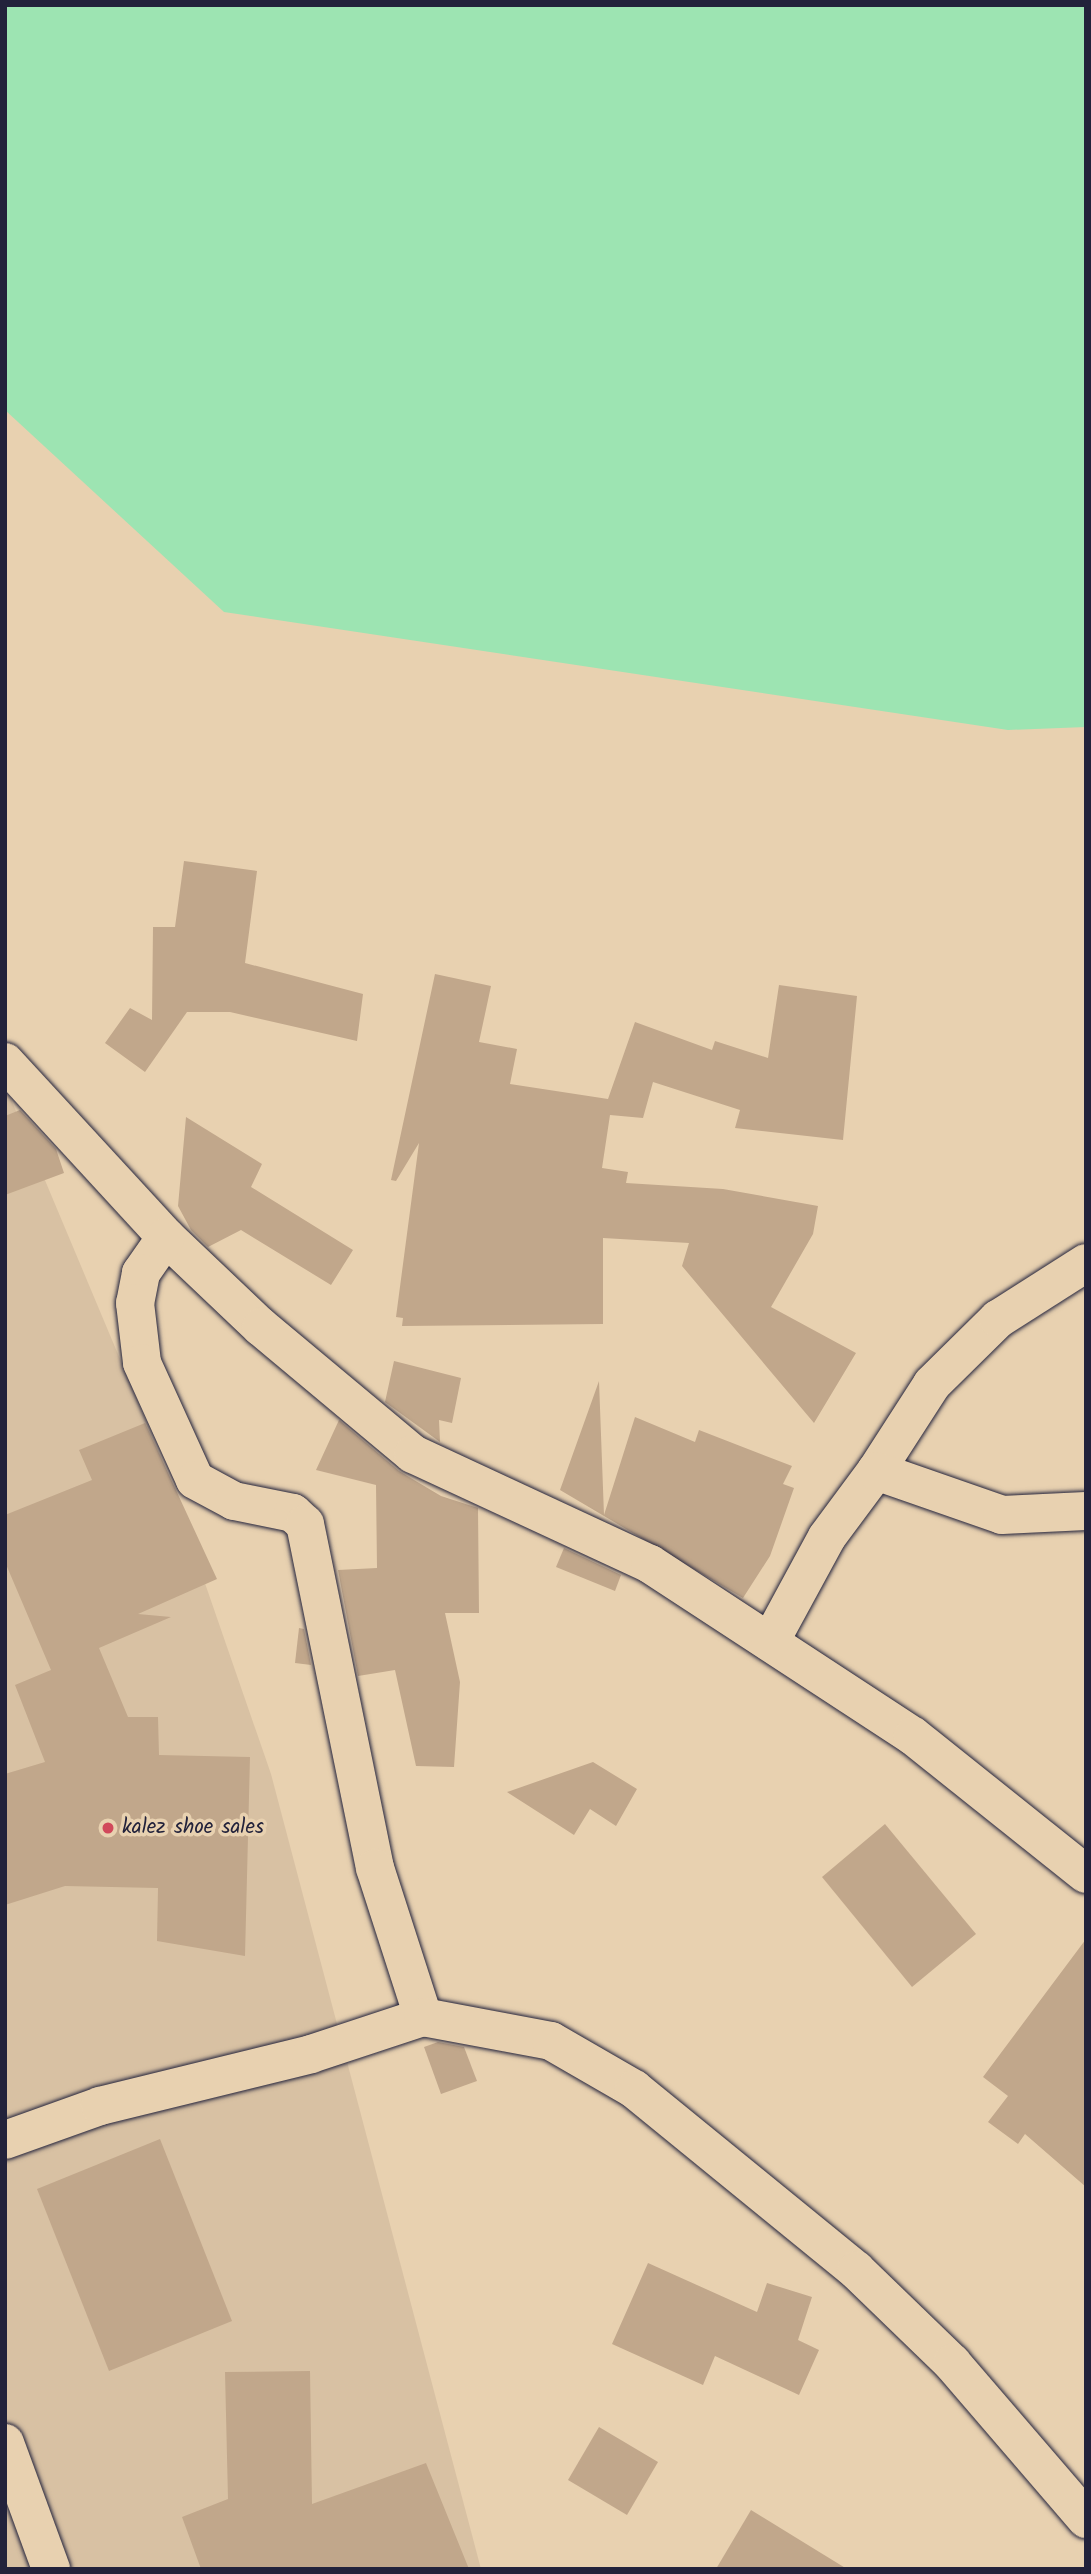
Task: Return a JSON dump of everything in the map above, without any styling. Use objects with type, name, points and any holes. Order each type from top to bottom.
[{"type":"street","points":[[5,1062],[166,1237],[261,1327],[413,1454],[650,1564],[913,1736],[1086,1874]]},
{"type":"street","points":[[166,1237],[141,1273],[135,1303],[142,1363],[195,1479],[234,1500],[293,1513],[305,1524],[375,1868],[423,2017]]},
{"type":"street","points":[[770,1642],[827,1537],[941,1375],[998,1319],[1086,1263]]},
{"type":"street","points":[[876,1471],[1002,1515],[1086,1511]]},
{"type":"street","points":[[5,2140],[100,2106],[310,2054],[423,2017],[551,2041],[634,2089],[856,2270],[951,2363],[1086,2518]]},
{"type":"street","points":[[5,2443],[51,2569]]},
{"type":"shaded area","points":[[5,1085],[162,1459],[271,1774],[481,2569],[5,2569]]},
{"type":"green space","points":[[5,5],[1086,5],[1086,727],[1008,730],[224,612],[5,410]]},
{"type":"building","points":[[184,861],[257,871],[245,963],[363,994],[357,1041],[230,1012],[187,1012],[145,1072],[105,1043],[130,1008],[152,1020],[153,927],[175,927]]},
{"type":"building","points":[[435,974],[491,986],[479,1042],[517,1049],[510,1084],[608,1099],[635,1022],[712,1050],[715,1041],[768,1058],[779,985],[857,996],[843,1140],[735,1128],[740,1110],[653,1082],[643,1118],[610,1115],[602,1168],[628,1172],[626,1183],[723,1189],[818,1206],[813,1234],[771,1307],[856,1353],[814,1423],[682,1266],[689,1243],[603,1238],[603,1324],[402,1326],[403,1318],[396,1317],[419,1143],[396,1181],[391,1180]]},
{"type":"building","points":[[20,1110],[56,1149],[64,1173],[5,1195],[5,1116]]},
{"type":"building","points":[[186,1117],[262,1164],[251,1187],[353,1250],[331,1285],[241,1230],[208,1247],[191,1230],[178,1206]]},
{"type":"building","points":[[394,1361],[461,1378],[452,1423],[439,1420],[440,1442],[385,1402]]},
{"type":"building","points":[[599,1381],[604,1515],[635,1417],[695,1442],[699,1430],[792,1466],[783,1484],[794,1488],[770,1556],[743,1598],[560,1490]]},
{"type":"building","points":[[339,1420],[399,1471],[441,1496],[478,1508],[479,1613],[445,1613],[460,1682],[454,1767],[416,1766],[395,1670],[358,1676],[338,1570],[377,1568],[376,1485],[316,1470]]},
{"type":"building","points":[[145,1423],[217,1579],[138,1614],[171,1617],[99,1648],[128,1717],[158,1717],[159,1755],[250,1757],[245,1956],[157,1941],[158,1888],[65,1886],[5,1905],[5,1774],[45,1762],[15,1685],[51,1670],[5,1562],[5,1515],[92,1480],[79,1450]]},
{"type":"building","points":[[564,1548],[621,1575],[615,1591],[556,1567]]},
{"type":"building","points":[[299,1628],[304,1629],[311,1665],[295,1663]]},
{"type":"building","points":[[593,1762],[637,1789],[616,1826],[590,1809],[574,1835],[507,1792]]},
{"type":"building","points":[[885,1824],[976,1934],[912,1987],[822,1877]]},
{"type":"building","points":[[1086,1939],[1086,2187],[1025,2134],[1018,2144],[988,2122],[1008,2096],[983,2077]]},
{"type":"building","points":[[438,2042],[464,2047],[477,2081],[441,2094],[424,2047]]},
{"type":"building","points":[[160,2139],[232,2321],[109,2371],[37,2189]]},
{"type":"building","points":[[648,2263],[757,2312],[767,2283],[812,2297],[798,2340],[819,2350],[799,2395],[715,2356],[703,2385],[612,2344]]},
{"type":"building","points":[[310,2371],[312,2504],[426,2463],[469,2569],[201,2569],[182,2517],[228,2499],[225,2372]]},
{"type":"building","points":[[599,2427],[658,2462],[627,2515],[568,2480]]},
{"type":"building","points":[[751,2510],[847,2569],[716,2569]]},
{"type":"place","name":"kalez shoe sales","points":[[108,1828]]}]
